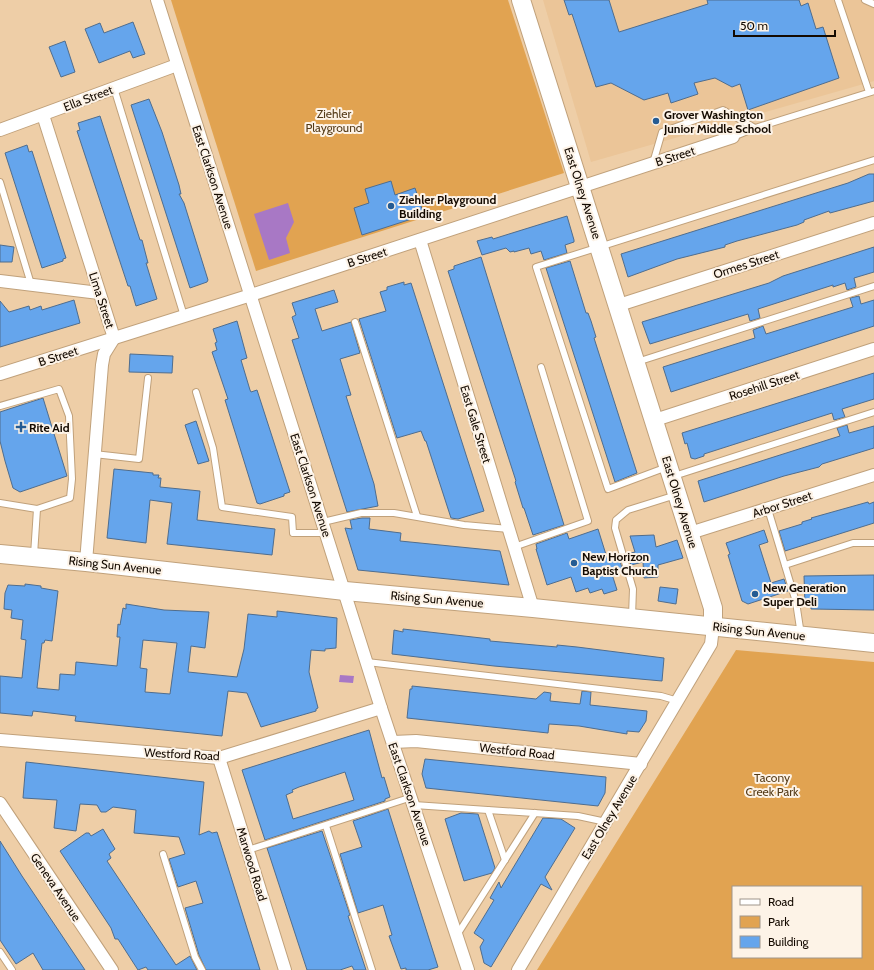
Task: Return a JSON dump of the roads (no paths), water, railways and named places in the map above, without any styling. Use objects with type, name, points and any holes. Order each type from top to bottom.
[{"type":"main road","name":"East Olney Avenue","points":[[522,0],[637,362],[713,608],[713,627]]},
{"type":"main road","name":"Rising Sun Avenue","points":[[0,554],[86,562],[345,591],[533,608],[874,643]]},
{"type":"street","name":"East Clarkson Avenue","points":[[157,0],[381,708],[468,970]]},
{"type":"street","name":"Ella Street","points":[[0,130],[177,65]]},
{"type":"street","name":"Lima Street","points":[[43,115],[114,338],[104,354],[94,454],[86,562]]},
{"type":"street","name":"B Street","points":[[0,374],[251,295],[733,136]]},
{"type":"street","name":"Ormes Street","points":[[619,305],[874,223]]},
{"type":"street","name":"East Gale Street","points":[[420,240],[533,608]]},
{"type":"street","points":[[0,281],[99,293]]},
{"type":"street","name":"Rosehill Street","points":[[655,420],[874,349]]},
{"type":"street","name":"Arbor Street","points":[[690,533],[874,475]]},
{"type":"street","name":"East Olney Avenue","points":[[518,970],[711,644],[713,627]]},
{"type":"street","name":"Westford Road","points":[[0,740],[219,758],[381,708]]},
{"type":"street","name":"Westford Road","points":[[393,742],[416,740],[641,764]]},
{"type":"street","name":"Marwood Road","points":[[219,758],[285,970]]},
{"type":"street","name":"Geneva Avenue","points":[[0,803],[112,970]]},
{"type":"lane","points":[[733,136],[871,92],[838,0]]},
{"type":"lane","points":[[866,0],[874,4]]},
{"type":"lane","points":[[114,88],[184,316]]},
{"type":"lane","points":[[653,163],[662,132],[722,110],[755,128]]},
{"type":"lane","points":[[874,160],[536,266],[608,488],[874,412]]},
{"type":"lane","points":[[0,182],[31,284]]},
{"type":"lane","points":[[637,362],[874,286]]},
{"type":"lane","points":[[355,322],[417,516]]},
{"type":"lane","points":[[514,547],[588,521],[541,367]]},
{"type":"lane","points":[[94,454],[139,458],[148,378]]},
{"type":"lane","points":[[0,406],[58,389],[69,416],[72,479],[70,498],[37,508],[0,503]]},
{"type":"lane","points":[[196,392],[213,448],[222,507],[292,517],[293,532],[325,528],[361,513],[394,513],[464,525],[509,529]]},
{"type":"lane","points":[[631,618],[633,590],[615,528],[616,520],[628,510],[678,495]]},
{"type":"lane","points":[[34,557],[37,508]]},
{"type":"lane","points":[[768,509],[796,602],[802,636]]},
{"type":"lane","points":[[785,565],[853,543],[874,543]]},
{"type":"lane","points":[[367,662],[661,696],[678,701]]},
{"type":"lane","points":[[248,850],[413,801],[488,810],[578,816],[606,822]]},
{"type":"lane","points":[[488,810],[505,860]]},
{"type":"lane","points":[[457,935],[535,813]]},
{"type":"lane","points":[[326,826],[372,970]]},
{"type":"lane","points":[[163,854],[195,957],[202,970]]},
{"type":"lane","points":[[0,952],[12,970]]},
{"type":"place","name":"Grover Washington Junior Middle School","points":[[656,121]]},
{"type":"place","name":"Ziehler Playground Building","points":[[391,206]]},
{"type":"place","name":"Rite Aid","points":[[21,427]]},
{"type":"place","name":"New Horizon Baptist Church","points":[[574,563]]},
{"type":"place","name":"New Generation Super Deli","points":[[755,594]]},
{"type":"park label","name":"Ziehler Playground","points":[[334,120]]},
{"type":"park label","name":"Tacony Creek Park","points":[[772,784]]}]
